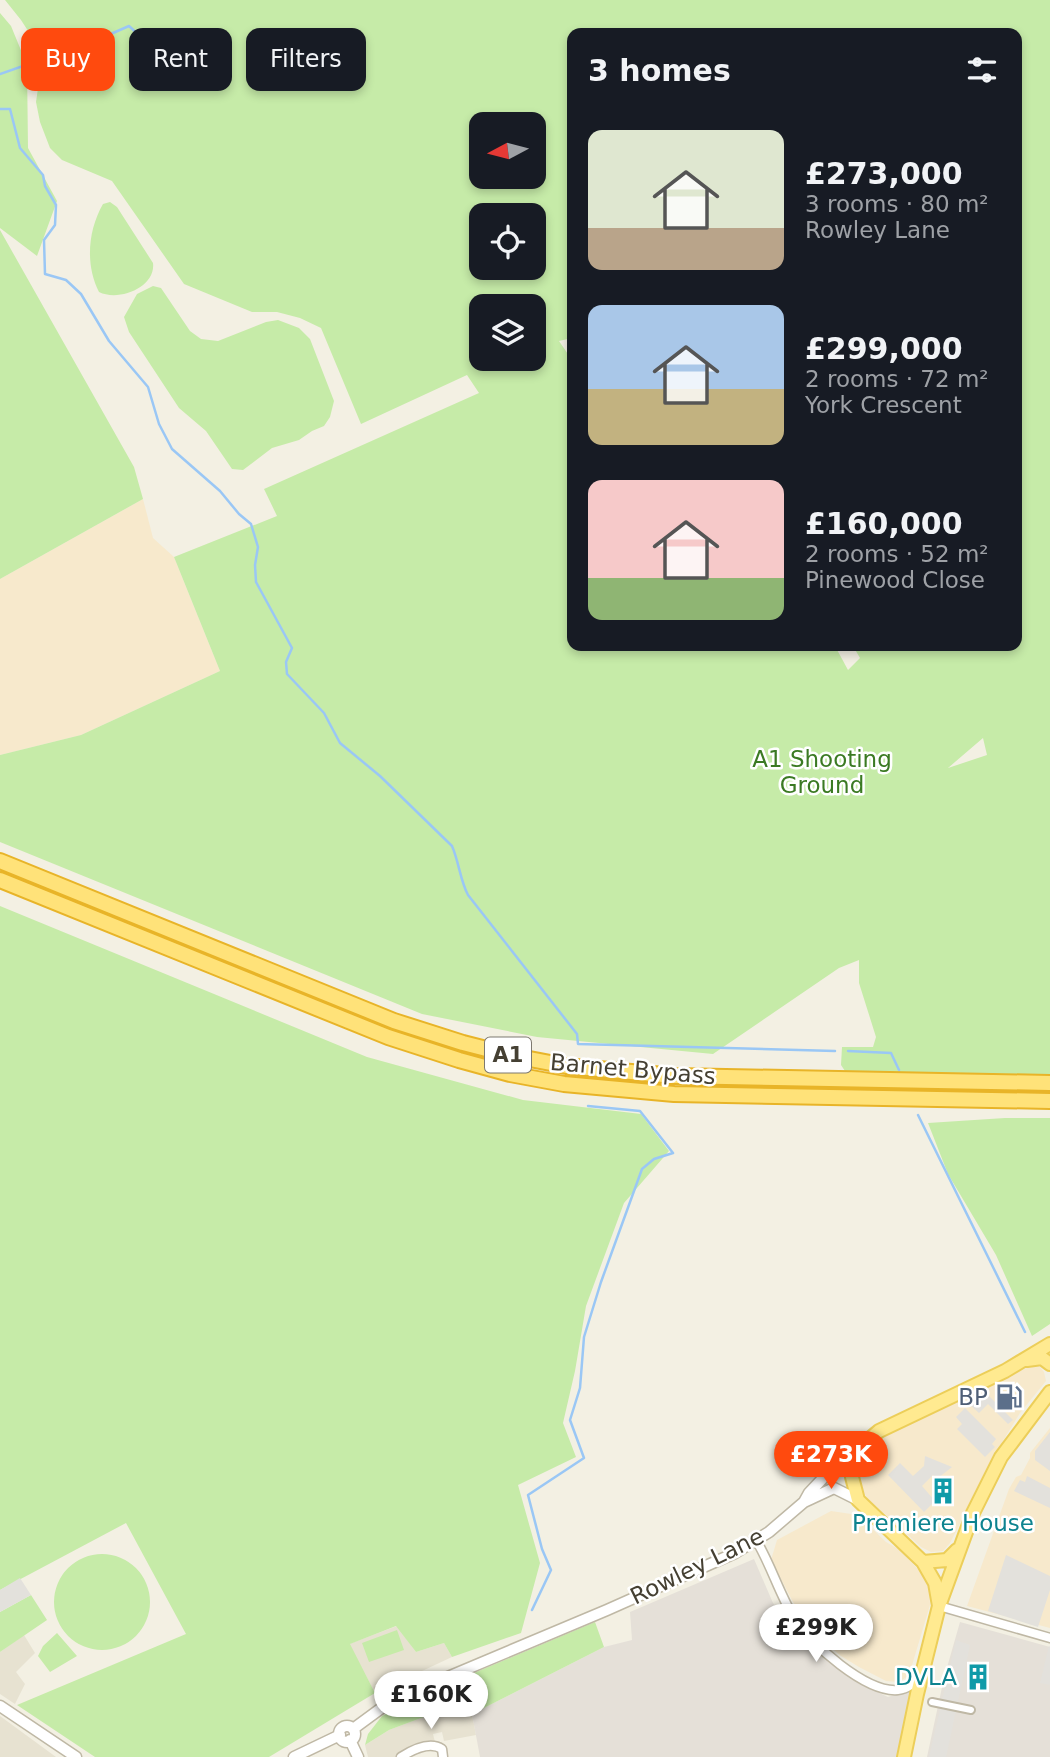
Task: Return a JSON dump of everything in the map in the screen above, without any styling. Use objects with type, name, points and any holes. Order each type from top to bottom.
[{"type":"highway","name":"Barnet Bypass","points":[[0,861],[394,1021],[463,1044],[514,1056],[566,1066],[675,1076],[1050,1083]]},
{"type":"highway","name":"Barnet Bypass","points":[[0,880],[378,1033],[510,1074],[564,1084],[674,1094],[1050,1101]]},
{"type":"main road","name":"Rowley Lane","points":[[861,1446],[879,1431],[906,1416],[977,1385],[1050,1344]]},
{"type":"main road","points":[[1024,1361],[1042,1358],[1050,1364]]},
{"type":"main road","points":[[904,1757],[939,1606],[963,1541],[992,1473],[1023,1426],[1050,1392]]},
{"type":"main road","points":[[861,1446],[855,1456],[852,1471],[858,1500],[923,1562],[935,1583],[939,1606]]},
{"type":"main road","points":[[923,1562],[947,1560],[963,1541]]},
{"type":"street","name":"Rowley Lane","points":[[353,1729],[387,1704],[735,1553],[756,1541],[804,1502],[808,1493],[825,1476],[861,1446]]},
{"type":"street","points":[[804,1502],[834,1488],[858,1500]]},
{"type":"street","points":[[756,1541],[794,1618],[820,1648],[850,1672],[881,1687],[901,1690],[920,1681]]},
{"type":"street","points":[[939,1606],[1050,1638]]},
{"type":"street","points":[[932,1702],[971,1710]]},
{"type":"street","points":[[0,1706],[76,1757]]},
{"type":"street","points":[[294,1757],[340,1735],[344,1727],[353,1729],[355,1735],[350,1741]]},
{"type":"street","points":[[340,1735],[344,1740],[350,1741]]},
{"type":"street","points":[[350,1741],[358,1757]]},
{"type":"street","points":[[401,1757],[419,1748],[434,1745],[442,1749],[443,1757]]},
{"type":"shaded area","points":[[143,499],[153,538],[174,557],[220,671],[81,735],[0,755],[0,579]]},
{"type":"shaded area","points":[[1033,1365],[1040,1367],[1046,1381],[1020,1413],[1001,1444],[950,1543],[943,1551],[931,1552],[921,1547],[867,1498],[860,1484],[859,1470],[863,1456],[878,1439]]},
{"type":"shaded area","points":[[984,1391],[1013,1420],[1008,1424],[988,1404],[979,1413],[970,1405]]},
{"type":"shaded area","points":[[965,1408],[996,1439],[992,1444],[995,1447],[985,1457],[957,1429],[962,1424],[956,1417]]},
{"type":"shaded area","points":[[1050,1428],[1050,1628],[967,1606],[1009,1489],[1016,1477],[1021,1475],[1030,1453]]},
{"type":"shaded area","points":[[1050,1432],[1050,1471],[1035,1460],[1035,1451]]},
{"type":"shaded area","points":[[925,1456],[952,1467],[938,1478],[933,1475],[922,1486],[935,1501],[924,1512],[888,1475],[900,1463],[913,1476],[924,1466]]},
{"type":"shaded area","points":[[1027,1476],[1050,1488],[1050,1508],[1014,1491],[1020,1480],[1025,1482]]},
{"type":"shaded area","points":[[831,1511],[858,1515],[886,1542],[900,1550],[924,1576],[929,1586],[930,1605],[910,1672],[899,1682],[886,1681],[859,1667],[819,1637],[793,1602],[771,1560],[777,1540]]},
{"type":"shaded area","points":[[1006,1555],[1050,1576],[1050,1590],[1038,1627],[988,1611]]},
{"type":"shaded area","points":[[754,1559],[773,1603],[812,1649],[858,1683],[888,1697],[911,1689],[898,1757],[480,1757],[472,1714],[604,1647],[632,1640],[630,1612]]},
{"type":"shaded area","points":[[20,1578],[31,1595],[0,1612],[0,1590]]},
{"type":"shaded area","points":[[960,1622],[1050,1647],[1050,1757],[927,1757],[944,1678]]},
{"type":"shaded area","points":[[397,1626],[416,1652],[444,1643],[452,1657],[375,1693],[349,1644]]},
{"type":"shaded area","points":[[24,1635],[35,1653],[16,1672],[25,1684],[15,1704],[0,1694],[0,1652]]},
{"type":"shaded area","points":[[956,1640],[970,1645],[946,1757],[929,1757]]},
{"type":"shaded area","points":[[1050,1647],[1050,1685],[1040,1683]]},
{"type":"shaded area","points":[[437,1712],[472,1714],[476,1735],[444,1741],[442,1732],[433,1734],[435,1742],[409,1749],[396,1757],[368,1757],[365,1745],[389,1730]]},
{"type":"shaded area","points":[[0,1716],[56,1757],[0,1757]]},
{"type":"green space","name":"A1 Shooting Ground","points":[[5,0],[1050,0],[1050,1077],[847,1074],[841,1065],[842,1047],[873,1047],[876,1037],[859,983],[859,960],[839,968],[713,1054],[537,1037],[422,1014],[0,842],[0,755],[81,735],[220,671],[174,557],[277,516],[264,489],[479,393],[467,375],[361,424],[321,328],[300,318],[277,312],[252,312],[184,284],[112,181],[62,160],[50,148],[36,102],[38,91],[115,91],[115,28],[26,28]],"holes":[[[983,738],[987,755],[948,768]]]},
{"type":"green space","points":[[0,13],[11,26],[21,50],[21,91],[27,91],[28,148],[57,201],[37,256],[0,228]]},
{"type":"green space","points":[[110,202],[117,207],[153,263],[149,279],[126,294],[107,295],[99,292],[92,271],[91,236],[103,204]]},
{"type":"green space","points":[[0,230],[134,467],[143,499],[0,579]]},
{"type":"green space","points":[[153,286],[161,288],[190,331],[201,339],[218,341],[278,320],[299,328],[310,339],[334,401],[330,417],[324,426],[299,440],[272,448],[243,470],[232,469],[206,431],[179,408],[129,332],[124,317],[137,294]]},
{"type":"green space","points":[[0,906],[367,1057],[523,1100],[641,1114],[669,1151],[624,1203],[586,1306],[563,1423],[576,1457],[518,1485],[540,1563],[521,1633],[452,1657],[444,1643],[416,1652],[396,1626],[350,1644],[375,1693],[269,1757],[95,1757],[17,1705],[186,1634],[126,1523],[0,1590]]},
{"type":"green space","points":[[1050,1118],[1050,1324],[1032,1336],[996,1255],[948,1174],[928,1123]]},
{"type":"green space","points":[[102,1554],[120,1557],[136,1568],[147,1584],[150,1602],[147,1620],[136,1636],[120,1647],[102,1650],[84,1647],[68,1636],[57,1620],[54,1602],[57,1584],[68,1568],[84,1557]]},
{"type":"green space","points":[[31,1595],[47,1620],[0,1652],[0,1612]]},
{"type":"green space","points":[[595,1622],[604,1647],[472,1714],[437,1712],[389,1730],[365,1745],[368,1734],[382,1716],[462,1678]]},
{"type":"green space","points":[[397,1630],[404,1650],[369,1662],[362,1643]]},
{"type":"green space","points":[[57,1633],[77,1656],[50,1672],[38,1656],[43,1646]]},
{"type":"waterway","points":[[0,74],[129,26],[131,28]]},
{"type":"waterway","points":[[0,109],[10,109],[20,148],[43,175],[45,186],[56,205],[55,225],[44,240],[45,274],[66,280],[81,294],[109,341],[148,387],[159,424],[172,449],[220,491],[251,524],[258,547],[256,582],[292,648],[286,662],[287,674],[324,713],[340,743],[380,776],[452,846],[468,895],[577,1034],[578,1044],[835,1051]]},
{"type":"waterway","points":[[848,1051],[891,1053],[899,1070]]},
{"type":"waterway","points":[[532,1610],[551,1570],[542,1549],[528,1495],[584,1458],[570,1420],[580,1388],[584,1337],[642,1169],[654,1159],[673,1153],[640,1111],[588,1106]]},
{"type":"waterway","points":[[918,1115],[1025,1332]]},
{"type":"place","name":"BP","points":[[1009,1397]]},
{"type":"place","name":"Premiere House","points":[[943,1491]]},
{"type":"place","name":"DVLA","points":[[978,1677]]}]
